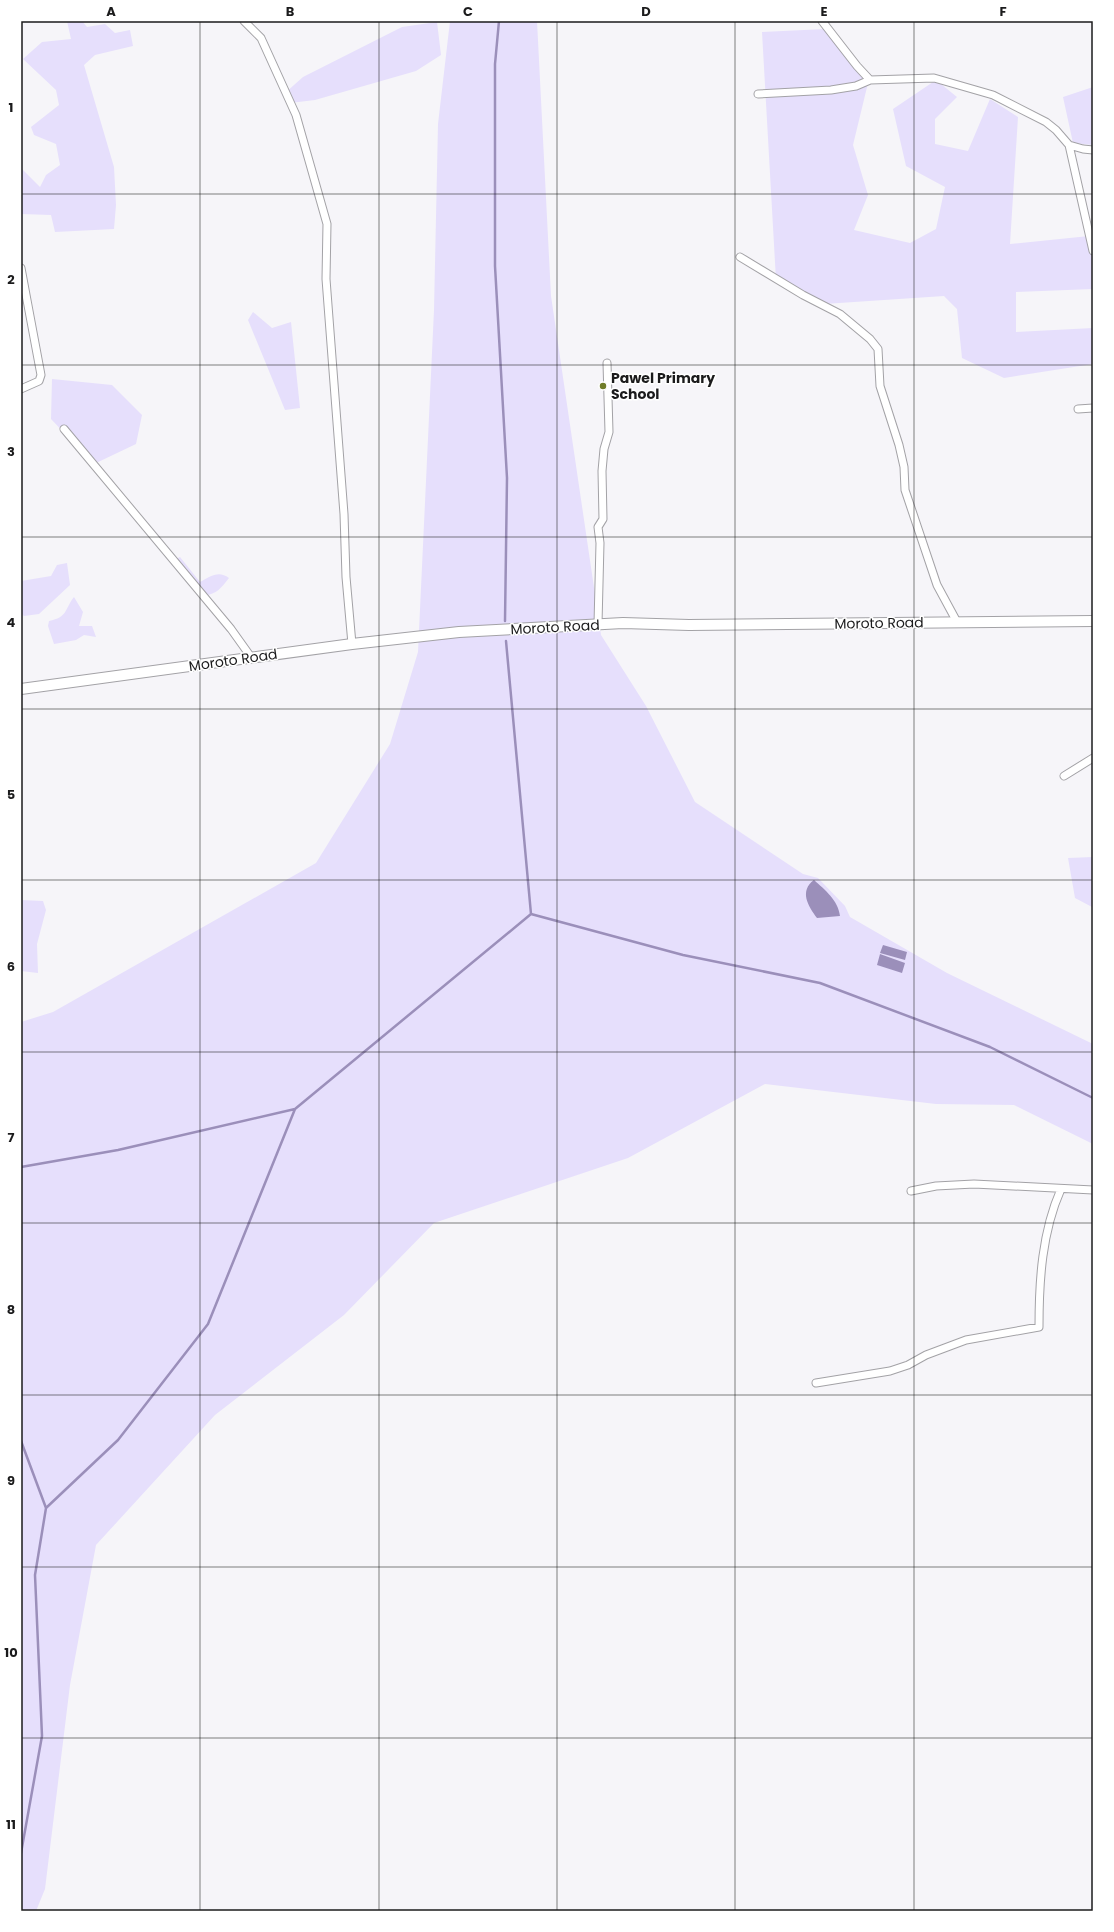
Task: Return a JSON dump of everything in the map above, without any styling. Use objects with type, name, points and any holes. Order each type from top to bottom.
[{"type":"main road","name":"Moroto Road","points":[[21,689],[252,657],[459,632],[598,624],[1093,621]]},
{"type":"street","points":[[244,21],[261,38],[296,115],[327,224],[326,279],[344,514],[346,577],[352,644]]},
{"type":"street","points":[[822,21],[870,80]]},
{"type":"street","points":[[758,94],[848,88],[870,80],[934,78],[993,95],[1046,122],[1070,145],[1093,150]]},
{"type":"street","points":[[1070,145],[1093,251]]},
{"type":"street","points":[[740,257],[803,295],[840,314],[870,339],[878,349],[880,386],[901,451],[904,467],[905,490],[937,585],[957,622]]},
{"type":"street","points":[[21,268],[41,375],[39,381],[21,389]]},
{"type":"street","points":[[598,624],[600,542],[598,527],[603,519],[602,471],[604,449],[609,432],[607,363]]},
{"type":"street","points":[[1078,409],[1093,408]]},
{"type":"street","points":[[64,428],[226,623],[252,657]]},
{"type":"street","points":[[1064,776],[1093,758]]},
{"type":"street","points":[[911,1191],[936,1186],[974,1184],[1032,1185],[1061,1189],[1093,1190]]},
{"type":"street","points":[[816,1383],[890,1371],[908,1365],[926,1355],[966,1340],[1039,1328],[1040,1281],[1045,1241],[1049,1221],[1061,1189]]},
{"type":"shaded area","points":[[67,21],[82,21],[87,27],[105,24],[115,33],[130,30],[133,46],[95,55],[84,65],[114,167],[116,205],[114,229],[55,232],[51,215],[21,214],[21,168],[40,187],[46,175],[60,165],[56,144],[34,135],[31,127],[59,105],[56,90],[23,59],[42,42],[71,39]]},
{"type":"shaded area","points":[[450,21],[537,21],[551,296],[601,635],[646,706],[695,802],[803,874],[818,878],[845,906],[850,917],[947,973],[1093,1044],[1093,1144],[1014,1105],[936,1104],[765,1084],[628,1158],[434,1223],[344,1315],[215,1415],[96,1545],[70,1685],[45,1889],[36,1911],[21,1911],[21,1022],[53,1012],[316,863],[390,744],[418,652],[434,310],[438,124]]},
{"type":"shaded area","points":[[437,22],[441,55],[416,71],[315,100],[290,103],[285,93],[303,77],[402,27]]},
{"type":"shaded area","points":[[825,29],[868,83],[853,145],[868,195],[854,230],[910,243],[936,229],[945,187],[906,166],[893,109],[936,80],[957,97],[935,119],[935,144],[968,151],[990,99],[1018,117],[1010,244],[1089,236],[1093,267],[1093,289],[1016,292],[1016,332],[1093,328],[1093,364],[1004,378],[962,358],[957,309],[944,296],[824,304],[776,280],[762,32]]},
{"type":"shaded area","points":[[1093,87],[1093,145],[1073,143],[1063,97]]},
{"type":"shaded area","points":[[253,312],[272,328],[291,322],[300,408],[285,410],[248,320]]},
{"type":"shaded area","points":[[52,379],[112,385],[142,415],[136,444],[94,464],[51,419]]},
{"type":"shaded area","points":[[180,557],[200,582],[218,574],[222,574],[229,578],[216,592],[205,595],[174,560]]},
{"type":"shaded area","points":[[67,563],[70,585],[39,614],[24,616],[21,613],[21,581],[51,576],[57,565]]},
{"type":"shaded area","points":[[74,597],[83,612],[79,626],[92,626],[96,637],[84,635],[76,640],[54,644],[48,626],[49,621],[63,615]]},
{"type":"shaded area","points":[[1093,857],[1093,926],[1092,907],[1075,898],[1068,858]]},
{"type":"shaded area","points":[[814,880],[834,900],[840,916],[817,918],[806,899],[809,884]]},
{"type":"shaded area","points":[[21,900],[43,901],[46,910],[37,944],[38,973],[21,971]]},
{"type":"shaded area","points":[[883,945],[907,952],[905,960],[880,953]]},
{"type":"shaded area","points":[[880,954],[905,963],[902,973],[877,965]]},
{"type":"waterway","points":[[499,21],[495,64],[495,266],[507,478],[505,621]]},
{"type":"waterway","points":[[506,641],[531,914]]},
{"type":"waterway","points":[[531,914],[683,955],[820,983],[990,1047],[1093,1098]]},
{"type":"waterway","points":[[21,1167],[118,1150],[295,1109],[531,914]]},
{"type":"waterway","points":[[21,1853],[42,1736],[35,1575],[46,1508],[118,1440],[208,1324],[295,1109]]},
{"type":"waterway","points":[[21,1441],[46,1508]]},
{"type":"place","name":"Pawel Primary School","points":[[603,386]]}]
